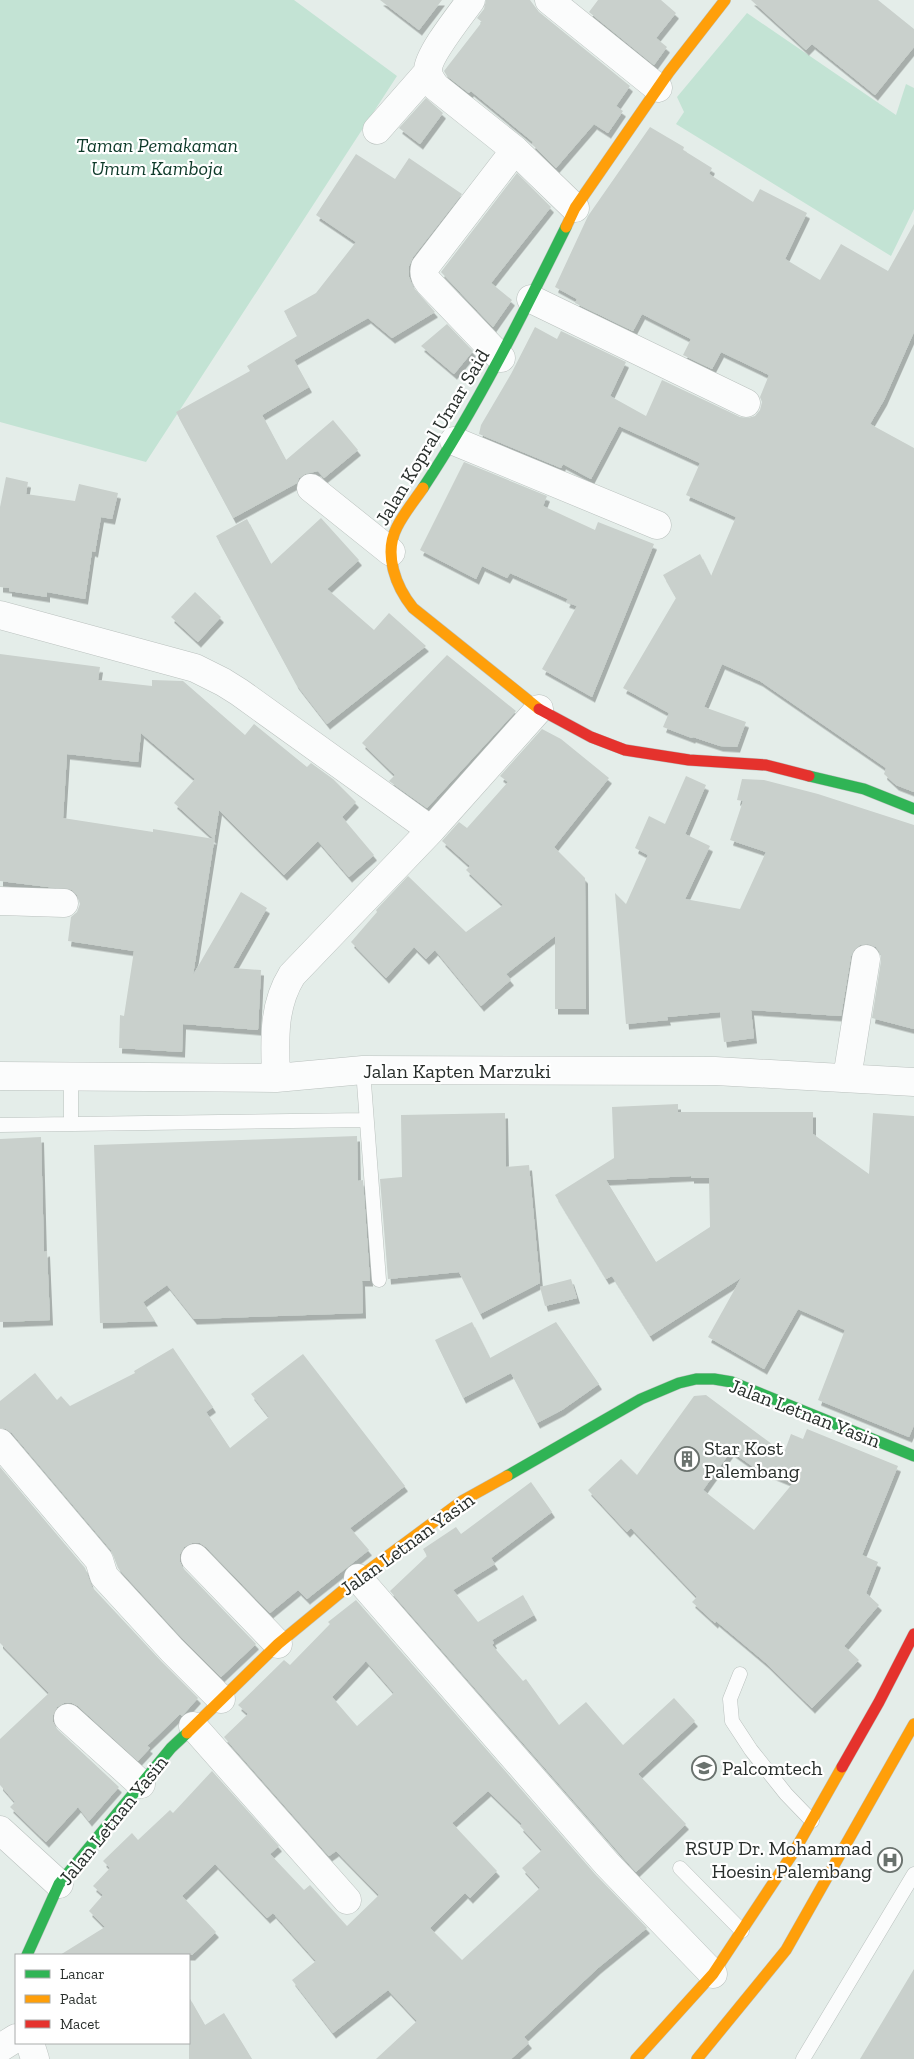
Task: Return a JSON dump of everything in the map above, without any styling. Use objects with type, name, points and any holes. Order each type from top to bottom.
[{"type":"main road","name":"Jalan Kopral Umar Said","points":[[725,0],[658,88],[575,208],[502,358],[454,441],[396,528],[392,539],[392,565],[400,590],[413,608],[539,709],[591,737],[625,750],[688,760],[766,765],[864,789],[914,809]]},
{"type":"main road","name":"Jalan Letnan Yasin","points":[[27,1954],[59,1884],[171,1748],[278,1644],[358,1578],[462,1501],[641,1399],[679,1383],[705,1379],[732,1382],[914,1456]]},
{"type":"main road","points":[[636,2059],[713,1974],[742,1931],[812,1821],[879,1702],[914,1634]]},
{"type":"main road","points":[[697,2059],[786,1950],[914,1724]]},
{"type":"street","points":[[471,0],[430,59],[429,78],[436,87],[515,150],[575,208]]},
{"type":"street","points":[[549,0],[658,88]]},
{"type":"street","points":[[377,130],[428,72]]},
{"type":"street","points":[[502,358],[425,279],[424,271],[425,266],[515,150]]},
{"type":"street","points":[[531,299],[746,403]]},
{"type":"street","points":[[454,441],[657,525]]},
{"type":"street","points":[[311,488],[391,552]]},
{"type":"street","points":[[0,615],[195,668],[210,674],[239,692],[431,830]]},
{"type":"street","points":[[276,1078],[275,1029],[277,1011],[286,984],[292,975],[431,830],[539,709]]},
{"type":"street","points":[[0,901],[64,903]]},
{"type":"street","points":[[847,1078],[866,959]]},
{"type":"street","name":"Jalan Kapten Marzuki","points":[[0,1076],[276,1078],[363,1070],[716,1071],[914,1082]]},
{"type":"street","points":[[0,1443],[99,1560],[104,1576],[172,1650],[221,1699]]},
{"type":"street","points":[[195,1558],[278,1644]]},
{"type":"street","points":[[358,1578],[606,1864],[713,1974]]},
{"type":"street","points":[[68,1718],[141,1784]]},
{"type":"street","points":[[193,1726],[347,1900]]},
{"type":"street","points":[[0,1830],[59,1884]]},
{"type":"street","points":[[0,2048],[15,2039]]},
{"type":"street","points":[[30,2044],[35,2059]]},
{"type":"lane","points":[[363,1070],[379,1280]]},
{"type":"lane","points":[[71,1077],[71,1124]]},
{"type":"lane","points":[[0,1125],[366,1120]]},
{"type":"lane","points":[[740,1674],[730,1699],[732,1721],[751,1750],[786,1794],[812,1821]]},
{"type":"lane","points":[[680,1868],[742,1931]]},
{"type":"lane","points":[[802,2059],[914,1874]]},
{"type":"green space","name":"Taman Pemakaman Umum Kamboja","points":[[0,0],[294,0],[397,76],[146,462],[0,422]]},
{"type":"green space","points":[[747,13],[896,115],[906,84],[914,88],[914,209],[891,256],[676,124],[684,112],[677,97]]},
{"type":"building","points":[[380,0],[442,0],[419,30]]},
{"type":"building","points":[[486,0],[530,0],[539,12],[630,86],[616,106],[623,111],[608,133],[594,124],[556,168],[532,144],[533,142],[471,91],[469,93],[447,76],[444,71],[482,22],[477,18],[484,9]]},
{"type":"building","points":[[598,0],[661,0],[676,13],[656,38],[667,47],[654,65],[589,12]]},
{"type":"building","points":[[751,0],[878,0],[914,29],[914,47],[875,95],[812,44],[806,50]]},
{"type":"building","points":[[426,98],[443,113],[420,144],[399,128]]},
{"type":"building","points":[[650,127],[684,147],[683,150],[712,168],[709,174],[753,202],[760,189],[807,213],[785,259],[820,280],[841,244],[888,271],[914,224],[914,332],[884,400],[870,424],[914,448],[914,792],[896,785],[884,774],[886,768],[760,681],[722,664],[704,707],[746,722],[737,747],[720,746],[663,727],[669,713],[623,688],[676,598],[663,575],[700,554],[711,576],[736,517],[686,495],[700,463],[619,426],[591,479],[563,464],[561,468],[479,434],[481,425],[511,374],[535,327],[557,339],[561,331],[626,362],[610,396],[646,416],[662,380],[740,417],[748,418],[755,416],[760,410],[762,402],[760,397],[769,375],[721,352],[712,369],[683,355],[691,339],[642,314],[633,331],[575,303],[577,299],[555,287],[588,216]]},
{"type":"building","points":[[356,154],[395,179],[409,158],[462,194],[413,257],[409,266],[409,277],[413,287],[435,312],[392,338],[368,318],[294,360],[309,387],[262,415],[286,460],[333,420],[358,450],[324,478],[318,471],[305,474],[299,478],[297,483],[233,518],[176,412],[250,371],[247,366],[297,336],[284,311],[316,293],[356,242],[316,215]]},
{"type":"building","points":[[517,173],[551,207],[491,283],[512,300],[493,327],[441,272]]},
{"type":"building","points":[[447,324],[473,351],[454,374],[421,346]]},
{"type":"building","points":[[464,462],[547,496],[543,506],[595,530],[598,522],[654,544],[592,697],[542,669],[577,606],[566,602],[568,599],[510,573],[507,578],[482,566],[476,579],[420,550]]},
{"type":"building","points":[[6,477],[28,482],[26,494],[75,501],[79,484],[118,493],[112,519],[101,517],[95,552],[92,551],[85,599],[47,592],[47,597],[9,591],[9,588],[0,587],[0,507]]},
{"type":"building","points":[[321,518],[359,560],[327,589],[374,630],[389,613],[426,646],[327,724],[296,684],[216,536],[247,519],[271,564]]},
{"type":"building","points":[[195,592],[221,617],[198,642],[171,617]]},
{"type":"building","points":[[0,654],[100,667],[98,680],[152,686],[152,680],[183,681],[245,735],[254,724],[307,767],[311,763],[333,779],[356,802],[342,817],[374,855],[349,877],[318,841],[284,875],[219,810],[193,975],[241,892],[267,908],[233,968],[261,970],[258,1030],[183,1024],[182,1052],[119,1048],[120,1015],[124,1016],[134,951],[68,941],[71,917],[77,912],[80,904],[77,895],[72,890],[0,881]],"holes":[[[141,733],[195,779],[174,803],[214,839],[153,829],[153,832],[63,818],[67,754],[138,762]]]},
{"type":"building","points":[[447,655],[516,711],[427,808],[389,781],[395,775],[362,743]]},
{"type":"building","points":[[542,729],[561,739],[609,778],[554,847],[585,878],[586,1009],[555,1009],[555,936],[506,974],[511,980],[481,1006],[435,950],[426,959],[414,947],[386,978],[351,942],[377,912],[376,910],[408,876],[466,932],[503,905],[466,870],[470,866],[442,841],[459,822],[467,828],[508,782],[500,776]]},
{"type":"building","points":[[686,776],[706,785],[685,834],[710,846],[685,899],[740,909],[766,852],[730,840],[743,801],[737,800],[742,779],[764,780],[818,794],[914,825],[914,1029],[872,1018],[881,954],[876,947],[868,944],[860,945],[851,956],[841,1016],[751,1010],[754,1038],[724,1042],[720,1012],[667,1017],[668,1020],[626,1024],[615,893],[626,904],[648,855],[635,848],[649,816],[665,824]]},
{"type":"building","points":[[678,1104],[678,1112],[813,1112],[813,1134],[869,1174],[873,1113],[914,1116],[914,1425],[909,1437],[818,1400],[845,1330],[798,1309],[764,1369],[708,1337],[741,1278],[650,1336],[612,1276],[606,1279],[555,1195],[614,1158],[612,1107]],"holes":[[[691,1176],[691,1178],[709,1178],[710,1227],[656,1262],[606,1180]]]},
{"type":"building","points":[[505,1113],[506,1167],[529,1165],[540,1283],[480,1314],[459,1272],[388,1279],[380,1179],[402,1177],[401,1115]]},
{"type":"building","points":[[357,1136],[358,1181],[363,1180],[370,1281],[362,1281],[363,1313],[194,1319],[167,1285],[143,1302],[155,1321],[100,1323],[94,1145]]},
{"type":"building","points":[[41,1137],[44,1252],[47,1251],[50,1320],[0,1322],[0,1139]]},
{"type":"building","points":[[571,1279],[577,1298],[545,1306],[540,1287]]},
{"type":"building","points":[[472,1322],[490,1358],[556,1322],[599,1384],[562,1410],[537,1423],[511,1373],[463,1398],[435,1340]]},
{"type":"building","points":[[173,1348],[213,1407],[206,1412],[230,1448],[269,1417],[251,1394],[303,1354],[405,1486],[350,1528],[369,1550],[307,1599],[298,1590],[270,1613],[206,1547],[200,1543],[192,1543],[184,1547],[180,1554],[180,1562],[183,1568],[256,1644],[221,1677],[183,1639],[118,1568],[111,1550],[12,1433],[0,1428],[0,1401],[35,1373],[57,1400],[61,1396],[70,1406],[135,1373],[134,1371]]},
{"type":"building","points":[[706,1395],[784,1453],[791,1434],[803,1439],[807,1429],[898,1466],[862,1555],[878,1562],[866,1593],[879,1605],[844,1646],[859,1660],[812,1708],[766,1663],[716,1621],[715,1623],[692,1602],[697,1597],[631,1528],[627,1532],[588,1490],[621,1459],[637,1475],[694,1396]],"holes":[[[731,1451],[752,1466],[793,1483],[754,1530],[703,1490]]]},
{"type":"building","points":[[0,1467],[85,1568],[92,1587],[198,1698],[182,1716],[180,1714],[147,1746],[150,1748],[138,1761],[78,1706],[72,1703],[64,1703],[57,1707],[53,1715],[53,1722],[57,1729],[119,1787],[89,1821],[78,1807],[46,1842],[10,1807],[15,1802],[0,1785],[0,1739],[49,1693],[0,1643]]},
{"type":"building","points":[[531,1482],[552,1512],[491,1558],[495,1564],[453,1590],[478,1622],[523,1595],[534,1615],[492,1640],[494,1643],[492,1645],[523,1681],[526,1679],[559,1725],[586,1702],[623,1745],[674,1698],[695,1721],[638,1774],[686,1824],[636,1872],[390,1591],[427,1556],[423,1549],[456,1527],[461,1534]]},
{"type":"building","points":[[356,1600],[595,1874],[647,1928],[598,1968],[524,2037],[529,2043],[511,2059],[376,2059],[417,2021],[388,1990],[333,2033],[292,1980],[316,1961],[273,1913],[267,1918],[215,1864],[182,1896],[216,1932],[192,1955],[62,1954],[105,1927],[89,1911],[103,1895],[93,1886],[110,1868],[103,1861],[132,1833],[138,1840],[170,1810],[173,1813],[212,1771],[279,1846],[270,1854],[304,1890],[310,1885],[347,1926],[379,1895],[336,1851],[329,1856],[224,1737],[248,1714],[238,1705],[284,1660],[290,1665],[330,1624],[328,1622]],"holes":[[[366,1661],[394,1693],[357,1726],[332,1697]],[[488,1791],[522,1824],[520,1826],[542,1850],[522,1868],[540,1888],[462,1960],[430,1928],[465,1893],[470,1898],[497,1871],[452,1823]]]},
{"type":"building","points":[[914,1969],[914,2059],[860,2059]]},
{"type":"building","points":[[190,1999],[205,2025],[224,2013],[252,2059],[189,2059]]},
{"type":"traffic: fast","points":[[423,488],[481,392],[566,227]]},
{"type":"traffic: fast","points":[[809,776],[864,789],[914,809]]},
{"type":"traffic: fast","points":[[507,1476],[641,1399],[679,1383],[696,1379],[732,1382],[914,1456]]},
{"type":"traffic: fast","points":[[27,1954],[59,1884],[171,1748],[187,1733]]},
{"type":"traffic: slow","points":[[566,227],[575,208],[669,72],[725,0]]},
{"type":"traffic: slow","points":[[423,488],[403,517],[393,537],[391,559],[401,590],[413,608],[539,709]]},
{"type":"traffic: slow","points":[[187,1733],[278,1644],[358,1578],[462,1501],[507,1476]]},
{"type":"traffic: slow","points":[[697,2059],[786,1950],[914,1724]]},
{"type":"traffic: slow","points":[[636,2059],[713,1974],[795,1850],[842,1767]]},
{"type":"traffic: jam","points":[[539,709],[591,737],[625,750],[689,760],[766,765],[809,776]]},
{"type":"traffic: jam","points":[[842,1767],[879,1702],[914,1634]]},
{"type":"place","name":"Star Kost Palembang","points":[[687,1459]]},
{"type":"place","name":"Palcomtech","points":[[704,1768]]},
{"type":"place","name":"RSUP Dr. Mohammad Hoesin Palembang","points":[[890,1860]]}]
